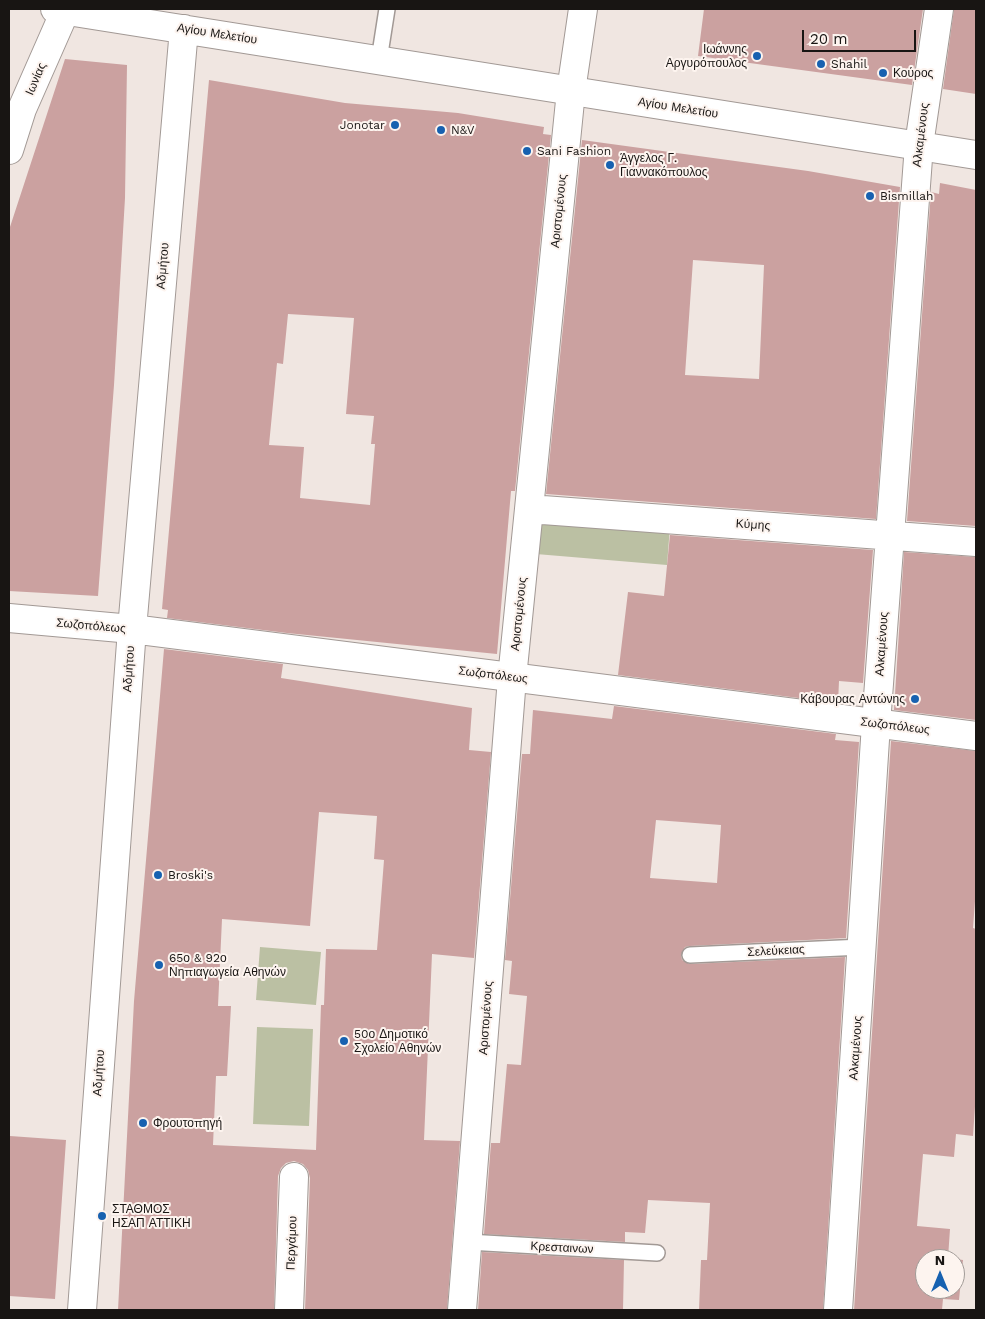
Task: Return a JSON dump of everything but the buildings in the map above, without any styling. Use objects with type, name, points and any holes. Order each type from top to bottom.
[{"type":"street","name":"Αγίου Μελετίου","points":[[62,9],[976,155]]},
{"type":"street","name":"Ιωνίας","points":[[9,150],[22,109],[62,9]]},
{"type":"street","name":"Αριστομένους","points":[[462,1310],[512,678],[571,91],[583,9]]},
{"type":"street","name":"Αλκαμένους","points":[[838,1310],[876,724],[918,146],[939,9]]},
{"type":"street","name":"Αδμήτου","points":[[82,1310],[132,629],[184,29]]},
{"type":"street","name":"Κύμης","points":[[529,509],[976,542]]},
{"type":"street","name":"Σωζοπόλεως","points":[[9,618],[132,629],[976,736]]},
{"type":"street","name":"Περγάμου","points":[[289,1310],[294,1177]]},
{"type":"lane","points":[[380,60],[387,9]]},
{"type":"lane","name":"Σελεύκειας","points":[[690,955],[862,947]]},
{"type":"lane","name":"Κρεσταινων","points":[[468,1242],[657,1253]]},
{"type":"green space","points":[[539,516],[670,526],[667,565],[536,554]]},
{"type":"green space","points":[[260,947],[321,952],[316,1005],[256,1000]]},
{"type":"green space","points":[[257,1027],[313,1029],[309,1126],[253,1124]]},
{"type":"place","name":"Ιωάννης Αργυρόπουλος","points":[[757,56]]},
{"type":"place","name":"Shahil","points":[[821,64]]},
{"type":"place","name":"Κούρος","points":[[883,73]]},
{"type":"place","name":"Jonotar","points":[[395,125]]},
{"type":"place","name":"N&V","points":[[441,130]]},
{"type":"place","name":"Sani Fashion","points":[[527,151]]},
{"type":"place","name":"Άγγελος Γ. Γιαννακόπουλος","points":[[610,165]]},
{"type":"place","name":"Bismillah","points":[[870,196]]},
{"type":"place","name":"Κάβουρας Αντώνης","points":[[915,699]]},
{"type":"place","name":"Broski's","points":[[158,875]]},
{"type":"place","name":"65ο & 92ο Νηπιαγωγεία Αθηνών","points":[[159,965]]},
{"type":"place","name":"50ο Δημοτικό Σχολείο Αθηνών","points":[[344,1041]]},
{"type":"place","name":"Φρουτοπηγή","points":[[143,1123]]},
{"type":"place","name":"ΣΤΑΘΜΟΣ ΗΣΑΠ ΑΤΤΙΚΗ","points":[[102,1216]]}]
